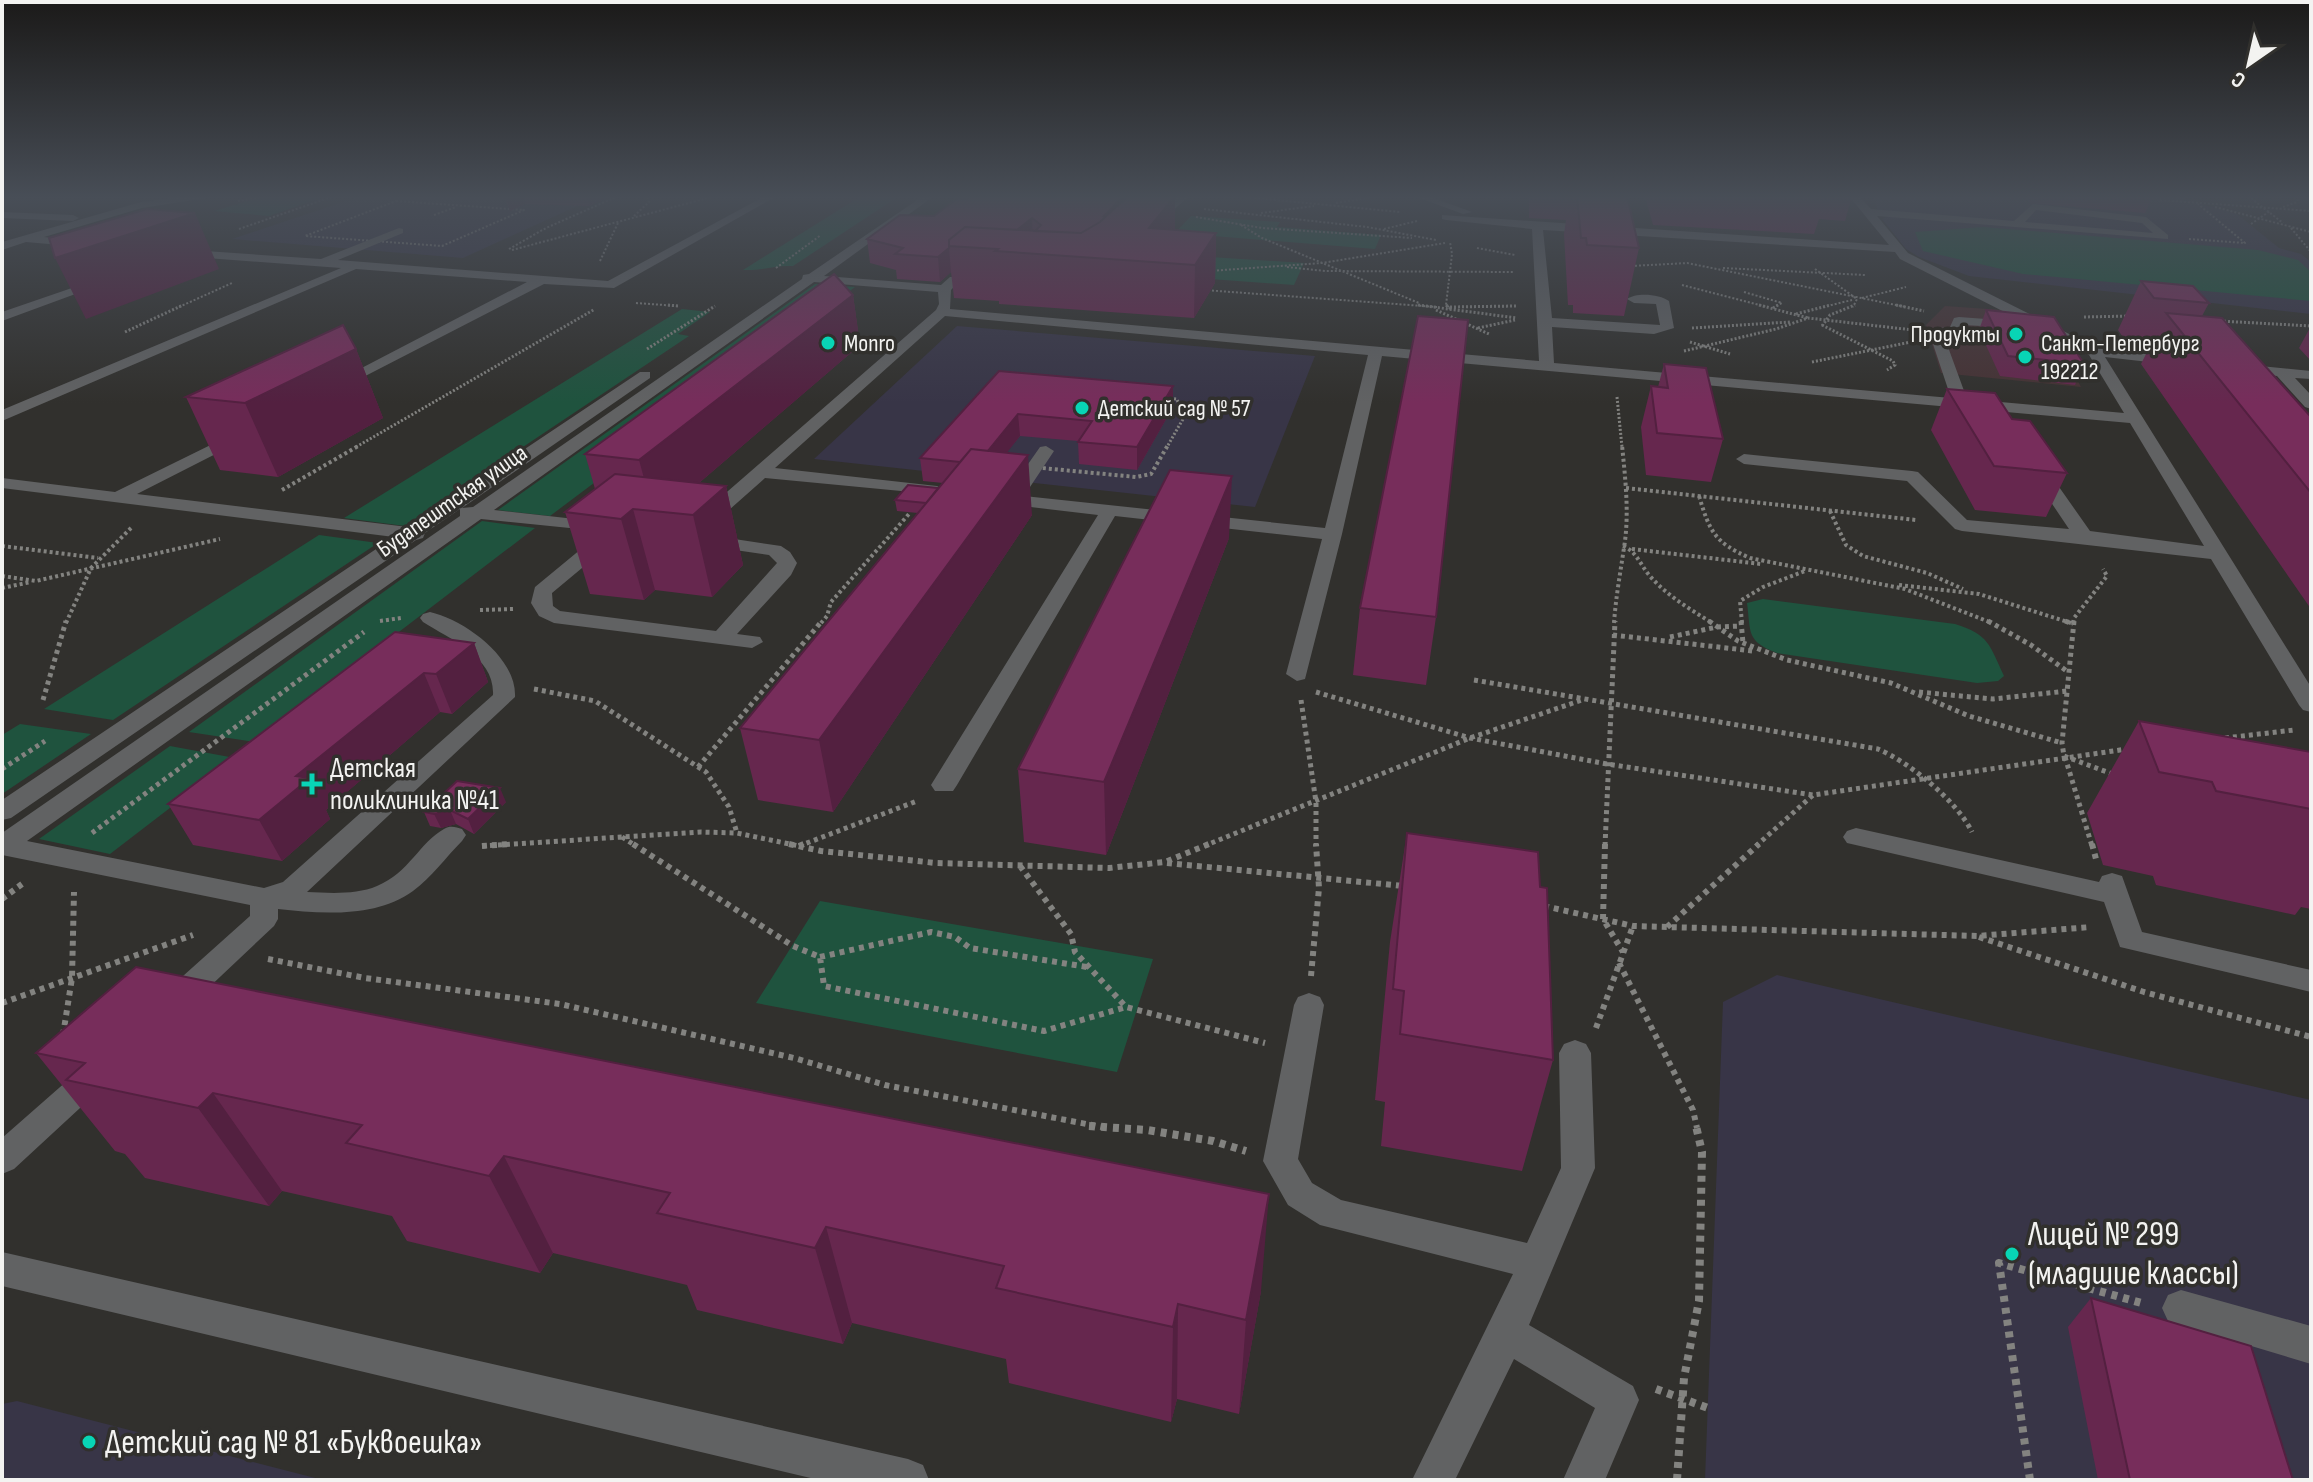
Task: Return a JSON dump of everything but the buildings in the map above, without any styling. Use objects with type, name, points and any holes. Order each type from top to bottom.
[{"type":"street","points":[[347,265],[610,285],[646,265]]},
{"type":"street","name":"Будапештская улица","points":[[2,812],[807,265]]},
{"type":"street","name":"Будапештская улица","points":[[2,846],[829,265]]},
{"type":"street","points":[[1542,265],[1547,366]]},
{"type":"street","points":[[1922,265],[2094,352],[2195,363]]},
{"type":"street","points":[[2,416],[357,266]]},
{"type":"street","points":[[789,277],[944,289],[965,270]]},
{"type":"street","points":[[2,317],[120,276]]},
{"type":"street","points":[[482,286],[501,277]]},
{"type":"street","points":[[329,389],[542,280]]},
{"type":"street","points":[[721,638],[784,571],[787,563],[774,550],[686,538],[942,312],[946,304],[944,289]]},
{"type":"street","points":[[1545,322],[1661,329],[1662,301],[1634,299]]},
{"type":"street","points":[[942,312],[1338,351],[1376,351],[2136,419]]},
{"type":"street","points":[[1961,403],[1938,339],[1956,331],[1959,321],[2048,328]]},
{"type":"street","points":[[1298,680],[1376,351]]},
{"type":"street","points":[[2094,352],[2311,705]]},
{"type":"street","points":[[2224,366],[2311,375]]},
{"type":"street","points":[[2281,372],[2311,404]]},
{"type":"street","points":[[1996,406],[2007,424]]},
{"type":"street","points":[[116,498],[258,426]]},
{"type":"street","points":[[1012,500],[1046,451]]},
{"type":"street","points":[[1744,459],[1912,476],[1962,525],[2219,554]]},
{"type":"street","points":[[2033,462],[2087,537]]},
{"type":"street","points":[[761,472],[957,494]]},
{"type":"street","points":[[2,483],[442,537]]},
{"type":"street","points":[[985,497],[1333,534]]},
{"type":"street","points":[[446,510],[616,530],[542,591],[543,607],[554,617],[752,642]]},
{"type":"street","points":[[944,785],[1109,511]]},
{"type":"street","points":[[264,898],[293,889],[504,697],[506,686],[502,671],[477,648],[430,618]]},
{"type":"street","points":[[2,846],[264,898],[301,902],[371,897],[399,887],[453,835]]},
{"type":"street","points":[[1856,837],[1987,866],[2113,887],[2130,940],[2311,981]]},
{"type":"street","points":[[150,1023],[264,919],[264,898]]},
{"type":"street","points":[[1309,1005],[1280,1161],[1300,1194],[1333,1214],[1537,1263]]},
{"type":"street","points":[[1433,1480],[1506,1333],[1578,1168],[1575,1053]]},
{"type":"street","points":[[2,1159],[117,1054]]},
{"type":"street","points":[[2,1269],[908,1480]]},
{"type":"street","points":[[2181,1308],[2309,1350]]},
{"type":"street","points":[[1506,1333],[1619,1400],[1584,1480]]},
{"type":"path","points":[[513,265],[519,278]]},
{"type":"path","points":[[1198,272],[1292,265]]},
{"type":"path","points":[[1327,265],[1489,334]]},
{"type":"path","points":[[1451,265],[1446,305],[1450,309],[1545,306]]},
{"type":"path","points":[[1697,265],[1936,313],[1959,321]]},
{"type":"path","points":[[1810,265],[1857,299]]},
{"type":"path","points":[[1706,267],[1875,275]]},
{"type":"path","points":[[1795,314],[1950,279]]},
{"type":"path","points":[[119,335],[238,280]]},
{"type":"path","points":[[1202,290],[1428,306],[1545,322]]},
{"type":"path","points":[[1744,292],[1782,303],[1772,308]]},
{"type":"path","points":[[1823,323],[1830,315],[1854,307],[1857,299]]},
{"type":"path","points":[[705,312],[715,306]]},
{"type":"path","points":[[279,491],[596,308]]},
{"type":"path","points":[[1449,316],[1450,309]]},
{"type":"path","points":[[2033,321],[2132,316]]},
{"type":"path","points":[[1679,352],[1808,318],[1823,323],[1895,365],[1877,373]]},
{"type":"path","points":[[2220,321],[2311,326]]},
{"type":"path","points":[[1661,329],[1798,322]]},
{"type":"path","points":[[1823,323],[1938,339]]},
{"type":"path","points":[[1661,329],[1740,357]]},
{"type":"path","points":[[1799,364],[1906,342],[1938,339]]},
{"type":"path","points":[[1615,372],[1626,488],[1609,701],[1603,919],[1623,952]]},
{"type":"path","points":[[1083,402],[1090,392]]},
{"type":"path","points":[[1626,488],[1962,525]]},
{"type":"path","points":[[698,767],[827,616],[831,602],[930,491]]},
{"type":"path","points":[[1699,496],[1713,535],[1725,544],[1769,564]]},
{"type":"path","points":[[43,700],[69,612],[91,568],[158,503]]},
{"type":"path","points":[[1830,511],[1846,545],[1863,556],[1927,573],[1979,594],[2073,624]]},
{"type":"path","points":[[2,588],[226,537]]},
{"type":"path","points":[[2087,537],[2107,576],[2074,618],[2062,743],[2098,867],[2113,887]]},
{"type":"path","points":[[2,546],[98,558]]},
{"type":"path","points":[[1623,546],[1979,594]]},
{"type":"path","points":[[1631,549],[1659,585],[1743,644],[1762,652]]},
{"type":"path","points":[[1743,644],[1738,608],[1744,597],[1806,571]]},
{"type":"path","points":[[2,576],[36,581]]},
{"type":"path","points":[[1887,584],[1957,608],[2012,634],[2068,672]]},
{"type":"path","points":[[467,611],[543,607]]},
{"type":"path","points":[[1662,639],[1717,627],[1740,626]]},
{"type":"path","points":[[1613,635],[1762,652],[1873,678],[1969,716],[2062,743]]},
{"type":"path","points":[[1309,1005],[1319,888],[1316,877],[1316,802],[1298,680],[1470,738],[1607,764],[1813,795],[2140,747]]},
{"type":"path","points":[[1474,680],[1878,749],[1900,758],[1967,822],[1987,866]]},
{"type":"path","points":[[506,686],[586,697],[698,767],[716,785],[729,807],[737,833]]},
{"type":"path","points":[[1906,689],[1985,701],[2067,691]]},
{"type":"path","points":[[1165,862],[1470,738],[1582,700]]},
{"type":"path","points":[[2216,738],[2307,728]]},
{"type":"path","points":[[2064,756],[2121,777]]},
{"type":"path","points":[[798,846],[927,797],[944,785]]},
{"type":"path","points":[[1666,927],[1813,795]]},
{"type":"path","points":[[486,846],[671,833],[737,833],[878,859],[1109,868],[1165,862],[1407,886]]},
{"type":"path","points":[[621,837],[793,946],[820,957],[931,932],[955,937],[970,948],[1088,967]]},
{"type":"path","points":[[1019,865],[1071,934],[1075,952],[1126,1007]]},
{"type":"path","points":[[2,899],[39,872]]},
{"type":"path","points":[[62,1038],[72,978],[74,892]]},
{"type":"path","points":[[1528,902],[1633,926],[1977,936],[2089,927],[2130,940]]},
{"type":"path","points":[[1575,1053],[1596,1029],[1633,926]]},
{"type":"path","points":[[2,1003],[198,933]]},
{"type":"path","points":[[1977,936],[2123,987],[2311,1037]]},
{"type":"path","points":[[228,952],[365,978],[560,1004],[794,1058],[885,1085],[1096,1127],[1147,1130],[1213,1141],[1280,1161]]},
{"type":"path","points":[[820,957],[824,986],[1044,1031],[1126,1007],[1300,1053]]},
{"type":"path","points":[[1619,963],[1693,1110],[1702,1152],[1699,1301],[1684,1378],[1677,1480]]},
{"type":"path","points":[[2030,1480],[1999,1263],[2158,1307],[2181,1308]]},
{"type":"shaded area","points":[[1940,265],[2311,265],[2311,314],[1969,276]]},
{"type":"shaded area","points":[[1945,306],[2003,310],[2056,340],[2081,387],[1941,373],[1926,325]]},
{"type":"shaded area","name":"Детский сад № 57","points":[[957,326],[1315,356],[1255,507],[814,459]]},
{"type":"shaded area","name":"Лицей № 299 (младшие классы)","points":[[1777,975],[2311,1100],[2311,1480],[1705,1480],[1723,1002]]},
{"type":"shaded area","name":"Детский сад № 81 «Буквоешка»","points":[[17,1401],[323,1480],[2,1480],[2,1404]]},
{"type":"green space","points":[[751,265],[794,265],[756,270],[743,270]]},
{"type":"green space","points":[[1205,265],[1303,265],[1294,285],[1196,278]]},
{"type":"green space","points":[[1985,265],[2304,265],[2311,272],[2311,301],[2023,274]]},
{"type":"green space","points":[[815,284],[855,287],[550,516],[498,510]]},
{"type":"green space","points":[[682,309],[710,312],[678,334],[689,336],[405,526],[344,518]]},
{"type":"green space","points":[[482,521],[535,528],[255,742],[189,732]]},
{"type":"green space","points":[[319,535],[378,543],[113,720],[44,709]]},
{"type":"green space","points":[[1763,599],[1955,624],[1975,632],[1987,642],[2004,676],[1998,681],[1977,683],[1777,653],[1755,640],[1750,629],[1747,603]]},
{"type":"green space","points":[[20,724],[91,734],[2,794],[2,735]]},
{"type":"green space","points":[[170,746],[235,758],[110,854],[39,839]]},
{"type":"green space","points":[[820,901],[1153,959],[1117,1072],[756,1003]]},
{"type":"place","name":"Продукты","points":[[2016,334]]},
{"type":"place","name":"Monro","points":[[828,343]]},
{"type":"place","name":"Санкт-Петербург 192212","points":[[2025,357]]},
{"type":"place","name":"Детский сад № 57","points":[[1082,408]]},
{"type":"place","name":"Детская поликлиника №41","points":[[312,784]]},
{"type":"place","name":"Лицей № 299 (младшие классы)","points":[[2012,1254]]},
{"type":"place","name":"Детский сад № 81 «Буквоешка»","points":[[89,1442]]}]
